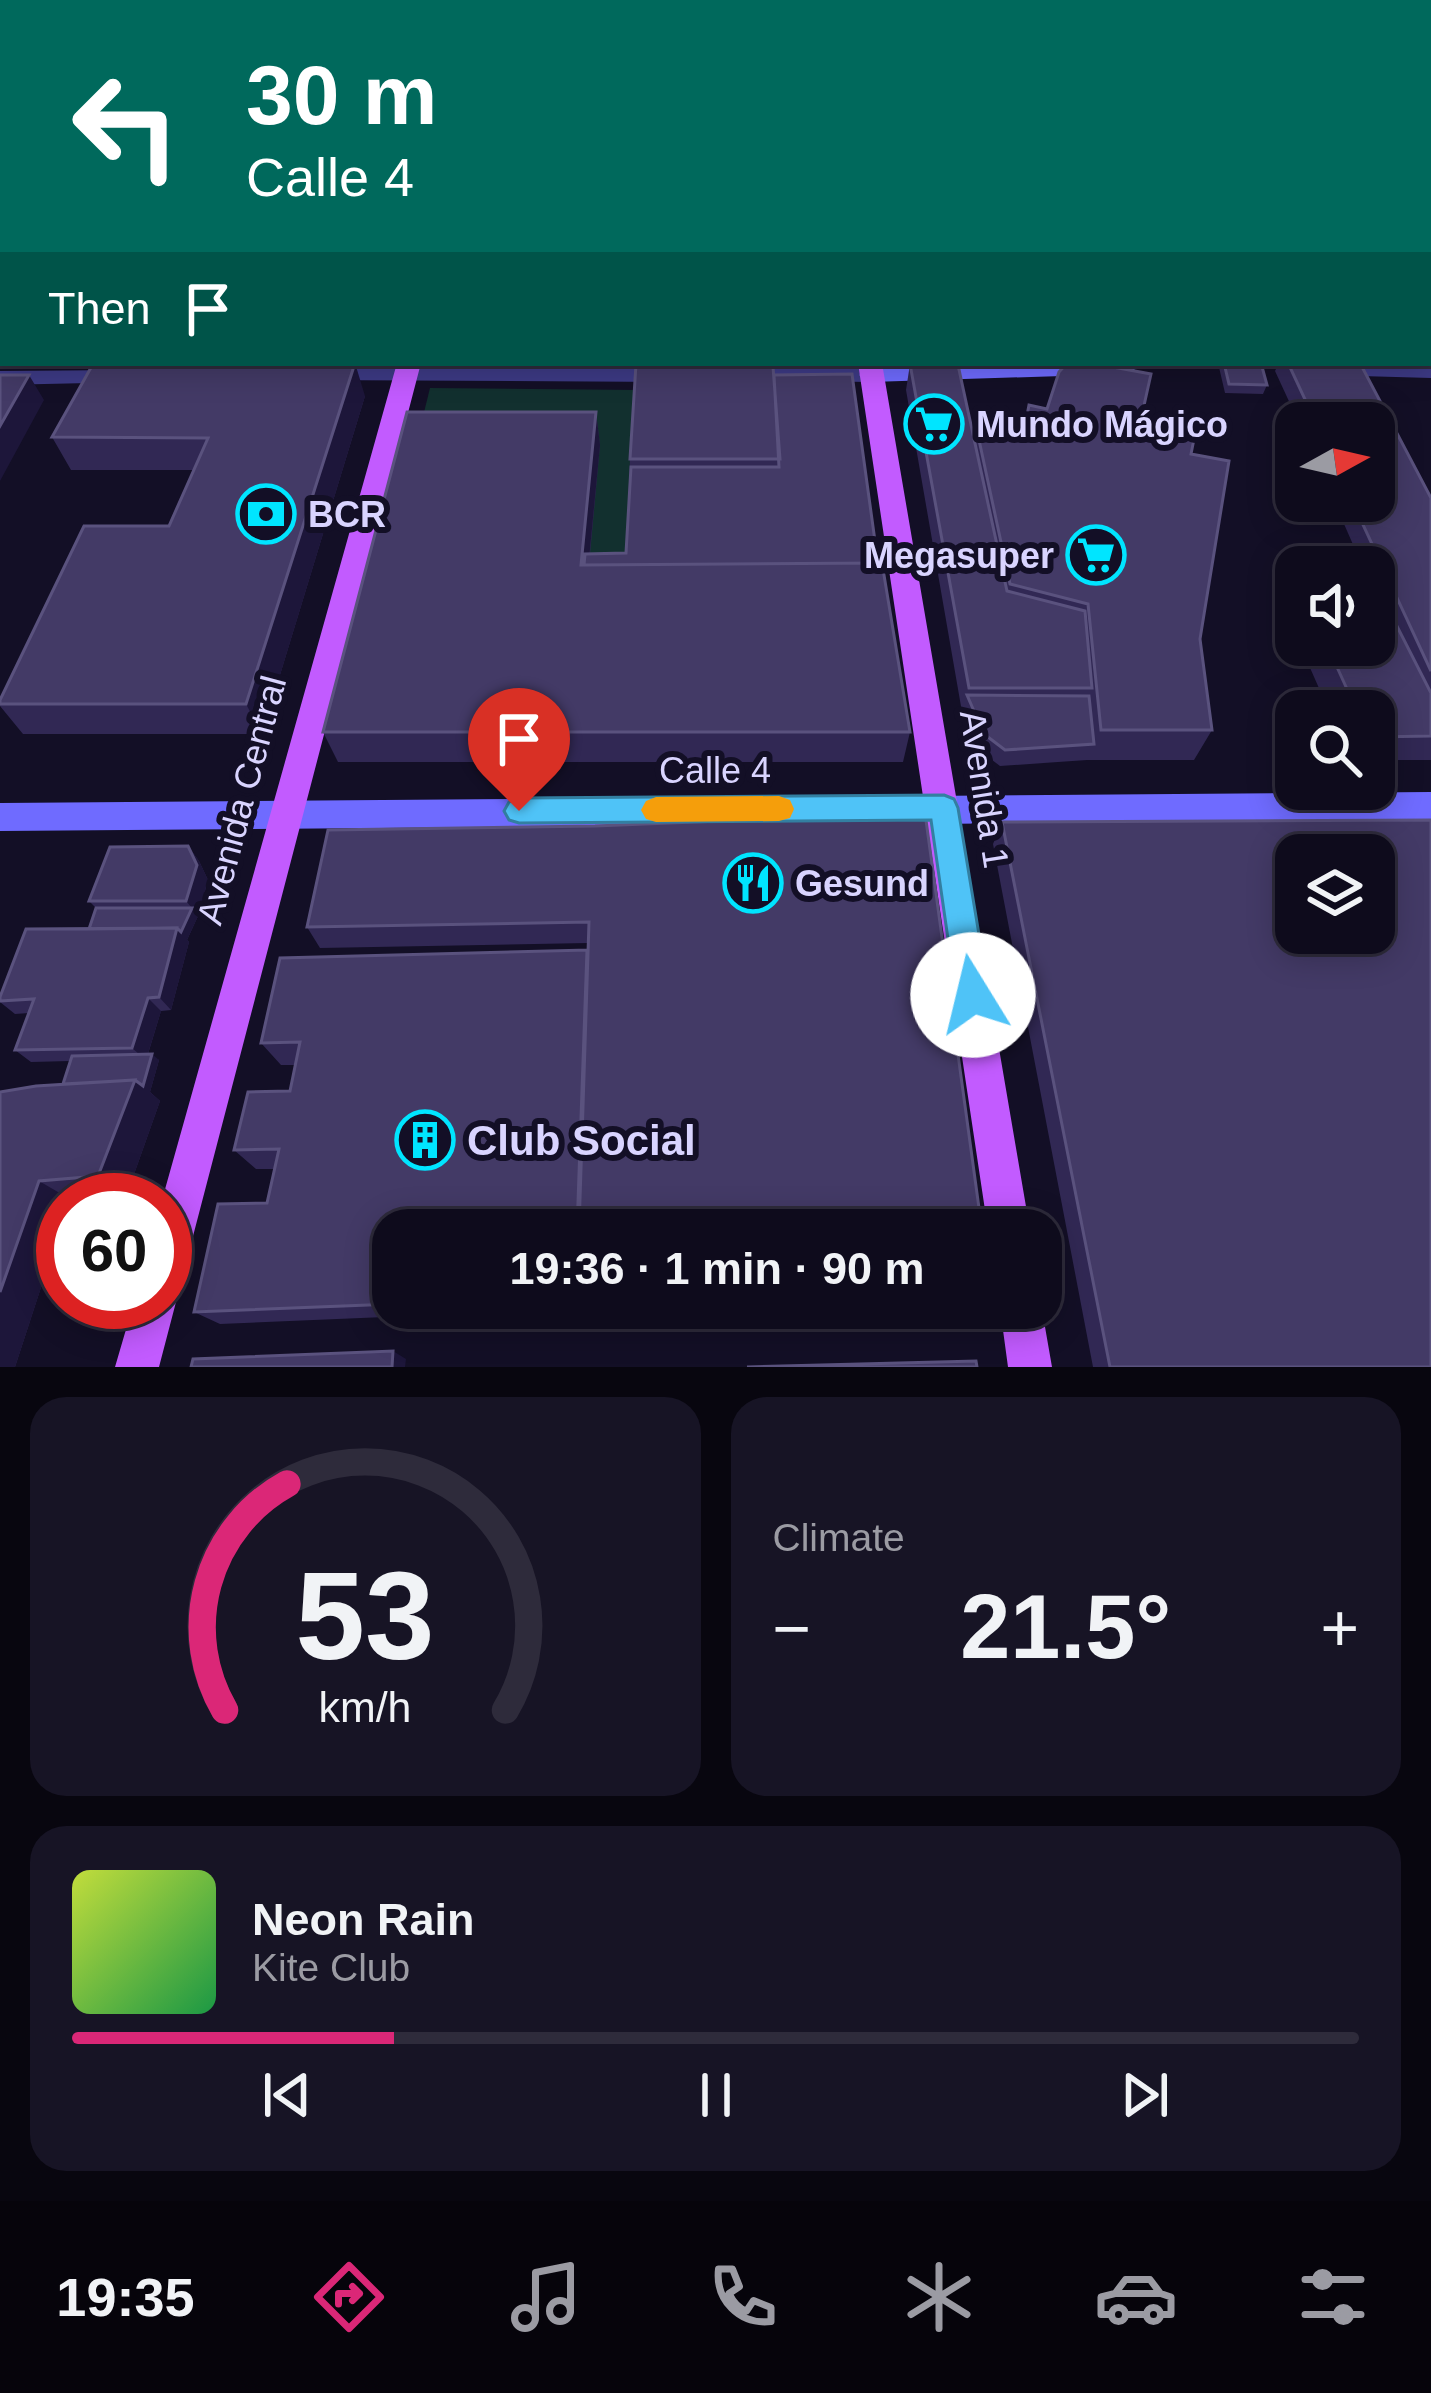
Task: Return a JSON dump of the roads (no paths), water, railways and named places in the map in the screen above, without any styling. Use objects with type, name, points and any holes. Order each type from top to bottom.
[{"type":"main road","name":"Avenida Central","points":[[189,1173],[407,369]]},
{"type":"main road","name":"Avenida 1","points":[[871,369],[1006,1209]]},
{"type":"main road","points":[[137,1367],[147,1329]]},
{"type":"main road","points":[[1024,1329],[1030,1367]]},
{"type":"street","points":[[286,376],[407,369],[1066,366]]},
{"type":"street","points":[[1368,370],[1431,371]]},
{"type":"street","points":[[0,378],[143,377]]},
{"type":"street","name":"Calle 4","points":[[0,817],[1431,806]]},
{"type":"place","name":"Mundo Mágico","points":[[934,424]]},
{"type":"place","name":"BCR","points":[[266,514]]},
{"type":"place","name":"Megasuper","points":[[1096,555]]},
{"type":"place","name":"Gesund","points":[[753,883]]},
{"type":"place","name":"Club Social","points":[[425,1140]]}]
